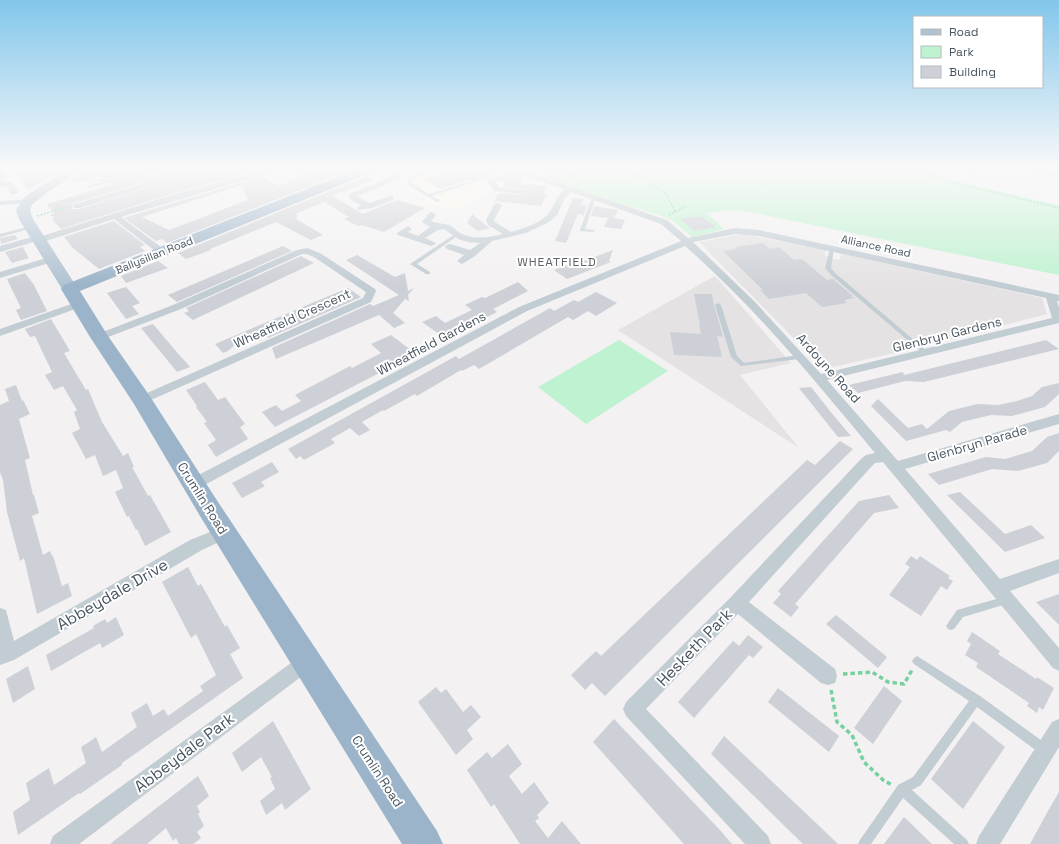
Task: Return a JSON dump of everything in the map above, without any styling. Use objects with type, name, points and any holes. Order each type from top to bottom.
[{"type":"highway","name":"Ballysillan Road","points":[[70,289],[272,207]]},
{"type":"highway","name":"Crumlin Road","points":[[70,289],[99,337],[142,400],[224,532],[424,844]]},
{"type":"main road","points":[[25,207],[23,210],[34,231]]},
{"type":"main road","name":"Crumlin Road","points":[[34,231],[53,259],[70,289]]},
{"type":"street","points":[[0,249],[34,231],[115,216],[142,207]]},
{"type":"street","points":[[360,209],[365,207]]},
{"type":"street","points":[[497,207],[490,220],[491,224],[510,235]]},
{"type":"street","points":[[432,215],[426,222],[437,227],[451,228],[457,235],[467,239],[490,239],[510,235],[535,225],[550,216],[555,207]]},
{"type":"street","name":"Ardoyne Road","points":[[623,207],[664,222],[747,300],[819,378],[1059,662]]},
{"type":"street","points":[[115,216],[162,252]]},
{"type":"street","points":[[419,238],[437,227]]},
{"type":"street","points":[[408,229],[401,233],[431,243]]},
{"type":"street","name":"Alliance Road","points":[[687,242],[743,230],[1055,297]]},
{"type":"street","points":[[462,261],[490,239]]},
{"type":"street","name":"Wheatfield Gardens","points":[[194,484],[523,309],[687,242]]},
{"type":"street","points":[[450,247],[472,254]]},
{"type":"street","name":"Wheatfield Crescent","points":[[99,337],[177,307],[300,252],[307,251],[317,255],[371,291],[367,300],[142,400]]},
{"type":"street","points":[[0,276],[53,259]]},
{"type":"street","name":"Glenbryn Gardens","points":[[819,378],[1055,321],[1057,318],[1055,297]]},
{"type":"street","points":[[0,333],[80,304]]},
{"type":"street","name":"Glenbryn Parade","points":[[890,462],[1059,419]]},
{"type":"street","name":"Hesketh Park","points":[[760,844],[633,709],[737,603],[866,463],[871,459],[890,462]]},
{"type":"street","name":"Abbeydale Drive","points":[[4,655],[196,545],[224,532]]},
{"type":"street","points":[[1002,594],[1059,566]]},
{"type":"street","points":[[737,603],[828,676]]},
{"type":"street","points":[[0,616],[4,655]]},
{"type":"street","name":"Abbeydale Park","points":[[61,844],[308,661]]},
{"type":"street","points":[[987,844],[1059,729]]},
{"type":"lane","points":[[590,207],[582,230],[593,231]]},
{"type":"lane","points":[[0,236],[34,231]]},
{"type":"lane","points":[[428,273],[413,264],[457,235]]},
{"type":"lane","points":[[832,249],[828,268],[833,274],[926,353]]},
{"type":"lane","points":[[718,305],[734,356],[743,365],[799,357]]},
{"type":"lane","points":[[951,626],[960,612],[1002,594]]},
{"type":"lane","points":[[917,661],[976,700],[1046,750]]},
{"type":"lane","points":[[864,844],[902,789],[917,781],[976,700]]},
{"type":"lane","points":[[902,789],[963,844]]},
{"type":"path","points":[[34,231],[73,207]]},
{"type":"path","points":[[673,207],[675,212]]},
{"type":"path","points":[[659,220],[684,207]]},
{"type":"path","points":[[902,789],[882,780],[864,762],[852,735],[838,722],[828,676],[872,672],[888,682],[904,684],[917,661]]},
{"type":"shaded area","points":[[445,207],[462,207],[459,209]]},
{"type":"shaded area","points":[[742,234],[826,250],[825,256],[839,260],[842,254],[1042,298],[1047,314],[920,347],[829,368],[824,367],[820,365],[699,242]]},
{"type":"shaded area","points":[[715,276],[791,363],[740,375],[799,448],[618,330]]},
{"type":"green space","points":[[634,207],[1059,207],[1059,275],[749,212],[729,210],[707,213],[724,229],[692,237],[672,220]]},
{"type":"green space","points":[[619,340],[668,371],[586,424],[538,387]]},
{"type":"building","points":[[49,207],[73,207],[73,209],[80,209],[85,207],[130,207],[61,229],[52,219],[55,218],[50,215],[55,213]]},
{"type":"building","points":[[159,207],[172,207],[142,217],[169,230],[229,207],[257,207],[167,243],[162,239],[156,241],[124,218]]},
{"type":"building","points":[[290,207],[311,207],[295,214],[298,215],[296,219],[323,235],[311,240],[276,222],[186,259],[178,253]]},
{"type":"building","points":[[333,207],[352,207],[363,214],[379,207],[425,208],[384,232],[362,225],[358,226],[344,219],[349,217]]},
{"type":"building","points":[[569,207],[586,207],[584,215],[578,214],[566,243],[555,241]]},
{"type":"building","points":[[594,207],[602,207],[618,210],[614,218],[625,220],[621,229],[604,227],[608,218],[591,216]]},
{"type":"building","points":[[472,214],[490,228],[478,231],[467,223]]},
{"type":"building","points":[[701,216],[716,227],[694,231],[680,219]]},
{"type":"building","points":[[114,221],[145,245],[140,247],[145,251],[99,269],[73,248],[64,237]]},
{"type":"building","points":[[15,235],[18,239],[1,244],[0,238]]},
{"type":"building","points":[[763,243],[770,249],[779,247],[794,260],[802,259],[827,280],[833,279],[854,298],[844,300],[847,303],[822,307],[806,293],[769,299],[760,290],[763,290],[723,251],[737,249],[736,247]]},
{"type":"building","points":[[283,246],[292,251],[177,302],[168,295]]},
{"type":"building","points":[[23,247],[29,258],[12,263],[5,252]]},
{"type":"building","points":[[613,250],[609,261],[611,262],[567,279],[554,270],[579,261],[581,262]]},
{"type":"building","points":[[357,255],[395,277],[405,273],[408,291],[414,288],[408,295],[409,301],[405,299],[393,313],[405,323],[394,328],[379,315],[276,359],[272,348],[370,304],[373,306],[399,295],[346,260]]},
{"type":"building","points":[[301,256],[314,263],[193,320],[184,313],[189,311],[186,308]]},
{"type":"building","points":[[158,261],[168,268],[126,283],[121,276]]},
{"type":"building","points":[[25,273],[34,285],[47,311],[21,320],[16,310],[21,308],[7,279]]},
{"type":"building","points":[[518,282],[528,291],[493,309],[497,312],[452,335],[446,337],[441,333],[439,334],[422,322],[436,316],[445,323],[472,310],[465,305],[482,297],[485,298]]},
{"type":"building","points":[[126,287],[140,303],[132,306],[139,314],[126,319],[107,293]]},
{"type":"building","points":[[348,288],[361,297],[268,338],[266,335],[243,345],[239,341],[228,351],[223,353],[215,344]]},
{"type":"building","points":[[596,292],[617,303],[596,316],[588,311],[573,320],[568,317],[479,369],[474,365],[462,371],[461,370],[417,396],[415,394],[384,411],[383,410],[362,422],[370,430],[359,436],[350,428],[331,439],[335,443],[304,460],[300,456],[296,459],[288,449],[456,356],[459,359],[550,308],[554,311],[574,300],[578,302]]},
{"type":"building","points":[[694,294],[712,294],[723,337],[717,336],[722,357],[674,355],[670,332],[701,334]]},
{"type":"building","points":[[51,319],[70,351],[64,353],[86,390],[88,389],[102,422],[123,456],[128,453],[134,467],[132,467],[148,496],[150,495],[171,532],[145,546],[129,516],[127,517],[115,492],[123,488],[116,470],[103,476],[95,455],[86,459],[72,433],[80,429],[74,412],[77,410],[63,386],[54,390],[45,375],[52,372],[35,336],[30,337],[25,329]]},
{"type":"building","points":[[153,324],[190,367],[177,372],[141,328]]},
{"type":"building","points":[[391,335],[416,354],[275,427],[262,412],[276,405],[282,411],[301,401],[295,395],[350,366],[352,368],[381,353],[371,344]]},
{"type":"building","points":[[1046,340],[1059,349],[924,382],[905,381],[858,393],[849,385],[903,372],[904,375]]},
{"type":"building","points":[[205,382],[218,400],[225,397],[245,424],[240,427],[248,439],[216,457],[208,445],[216,440],[204,423],[207,422],[186,390]]},
{"type":"building","points":[[1059,383],[1059,394],[1045,407],[1012,416],[991,415],[962,422],[950,432],[946,430],[906,441],[871,406],[878,399],[908,428],[922,424],[927,429],[949,411],[977,404],[998,405],[1017,401],[1032,396],[1042,387]]},
{"type":"building","points":[[16,385],[22,401],[23,400],[30,414],[19,419],[30,458],[25,460],[33,495],[39,513],[32,516],[43,555],[50,551],[53,556],[62,586],[68,583],[72,596],[37,614],[24,558],[20,561],[7,512],[3,480],[0,472],[0,405],[9,401],[5,389]]},
{"type":"building","points":[[811,387],[851,436],[838,437],[799,388]]},
{"type":"building","points":[[1059,433],[1059,451],[1047,463],[1018,471],[992,469],[939,485],[928,474],[986,457],[1005,459],[1032,451],[1047,437]]},
{"type":"building","points":[[840,441],[853,449],[605,696],[592,683],[585,690],[571,675],[596,651],[601,656],[807,460],[815,465]]},
{"type":"building","points":[[272,462],[279,472],[261,482],[265,486],[242,498],[232,483]]},
{"type":"building","points":[[960,492],[1005,534],[1031,525],[1045,538],[1005,552],[947,495]]},
{"type":"building","points":[[889,495],[899,508],[874,513],[795,604],[799,607],[791,617],[773,603],[781,594],[778,591],[859,501]]},
{"type":"building","points":[[911,556],[917,560],[920,556],[950,576],[948,578],[953,581],[947,590],[941,586],[921,616],[889,595],[910,567],[905,564]]},
{"type":"building","points":[[188,567],[198,586],[201,584],[225,627],[227,625],[240,648],[230,654],[243,678],[122,763],[122,765],[18,835],[13,812],[30,800],[26,783],[49,768],[54,785],[86,763],[81,747],[96,737],[102,752],[137,727],[131,713],[147,703],[153,716],[164,709],[168,716],[203,691],[200,686],[216,675],[196,634],[191,638],[162,582]]},
{"type":"building","points":[[1059,594],[1059,625],[1036,602]]},
{"type":"building","points":[[836,615],[887,657],[878,668],[826,624]]},
{"type":"building","points":[[116,617],[124,635],[102,648],[100,643],[51,671],[46,655],[94,628],[93,626],[105,619],[107,623]]},
{"type":"building","points":[[972,632],[1000,651],[998,654],[1036,679],[1037,677],[1054,688],[1043,710],[1039,707],[1037,713],[1027,706],[1029,703],[976,667],[978,663],[965,655],[971,644],[967,641]]},
{"type":"building","points":[[748,635],[763,647],[753,658],[749,655],[694,718],[678,702],[733,641],[739,646]]},
{"type":"building","points":[[28,666],[35,689],[13,703],[6,679]]},
{"type":"building","points":[[884,686],[902,701],[873,744],[854,728]]},
{"type":"building","points":[[436,687],[441,693],[446,689],[463,712],[471,705],[481,717],[467,730],[473,739],[456,755],[418,702]]},
{"type":"building","points":[[778,688],[839,736],[829,752],[768,702]]},
{"type":"building","points":[[614,719],[732,844],[684,844],[593,742]]},
{"type":"building","points":[[273,721],[311,789],[285,810],[282,803],[266,815],[260,801],[275,789],[270,778],[272,777],[261,757],[242,772],[232,753]]},
{"type":"building","points":[[973,721],[1005,747],[963,809],[931,779]]},
{"type":"building","points":[[724,736],[838,844],[803,844],[711,754]]},
{"type":"building","points":[[508,744],[522,764],[509,776],[522,794],[534,782],[549,803],[537,815],[539,818],[535,821],[548,838],[562,821],[581,844],[520,844],[494,804],[491,807],[467,770],[487,752],[492,758]]},
{"type":"building","points":[[198,776],[209,796],[197,806],[200,812],[198,814],[204,826],[197,832],[201,838],[193,844],[179,844],[176,838],[173,841],[166,828],[147,844],[110,844]]},
{"type":"building","points":[[1059,792],[1059,844],[1030,844],[1048,811]]},
{"type":"building","points":[[904,817],[932,844],[884,844]]},
{"type":"district","name":"WHEATFIELD","points":[[557,262]]}]
